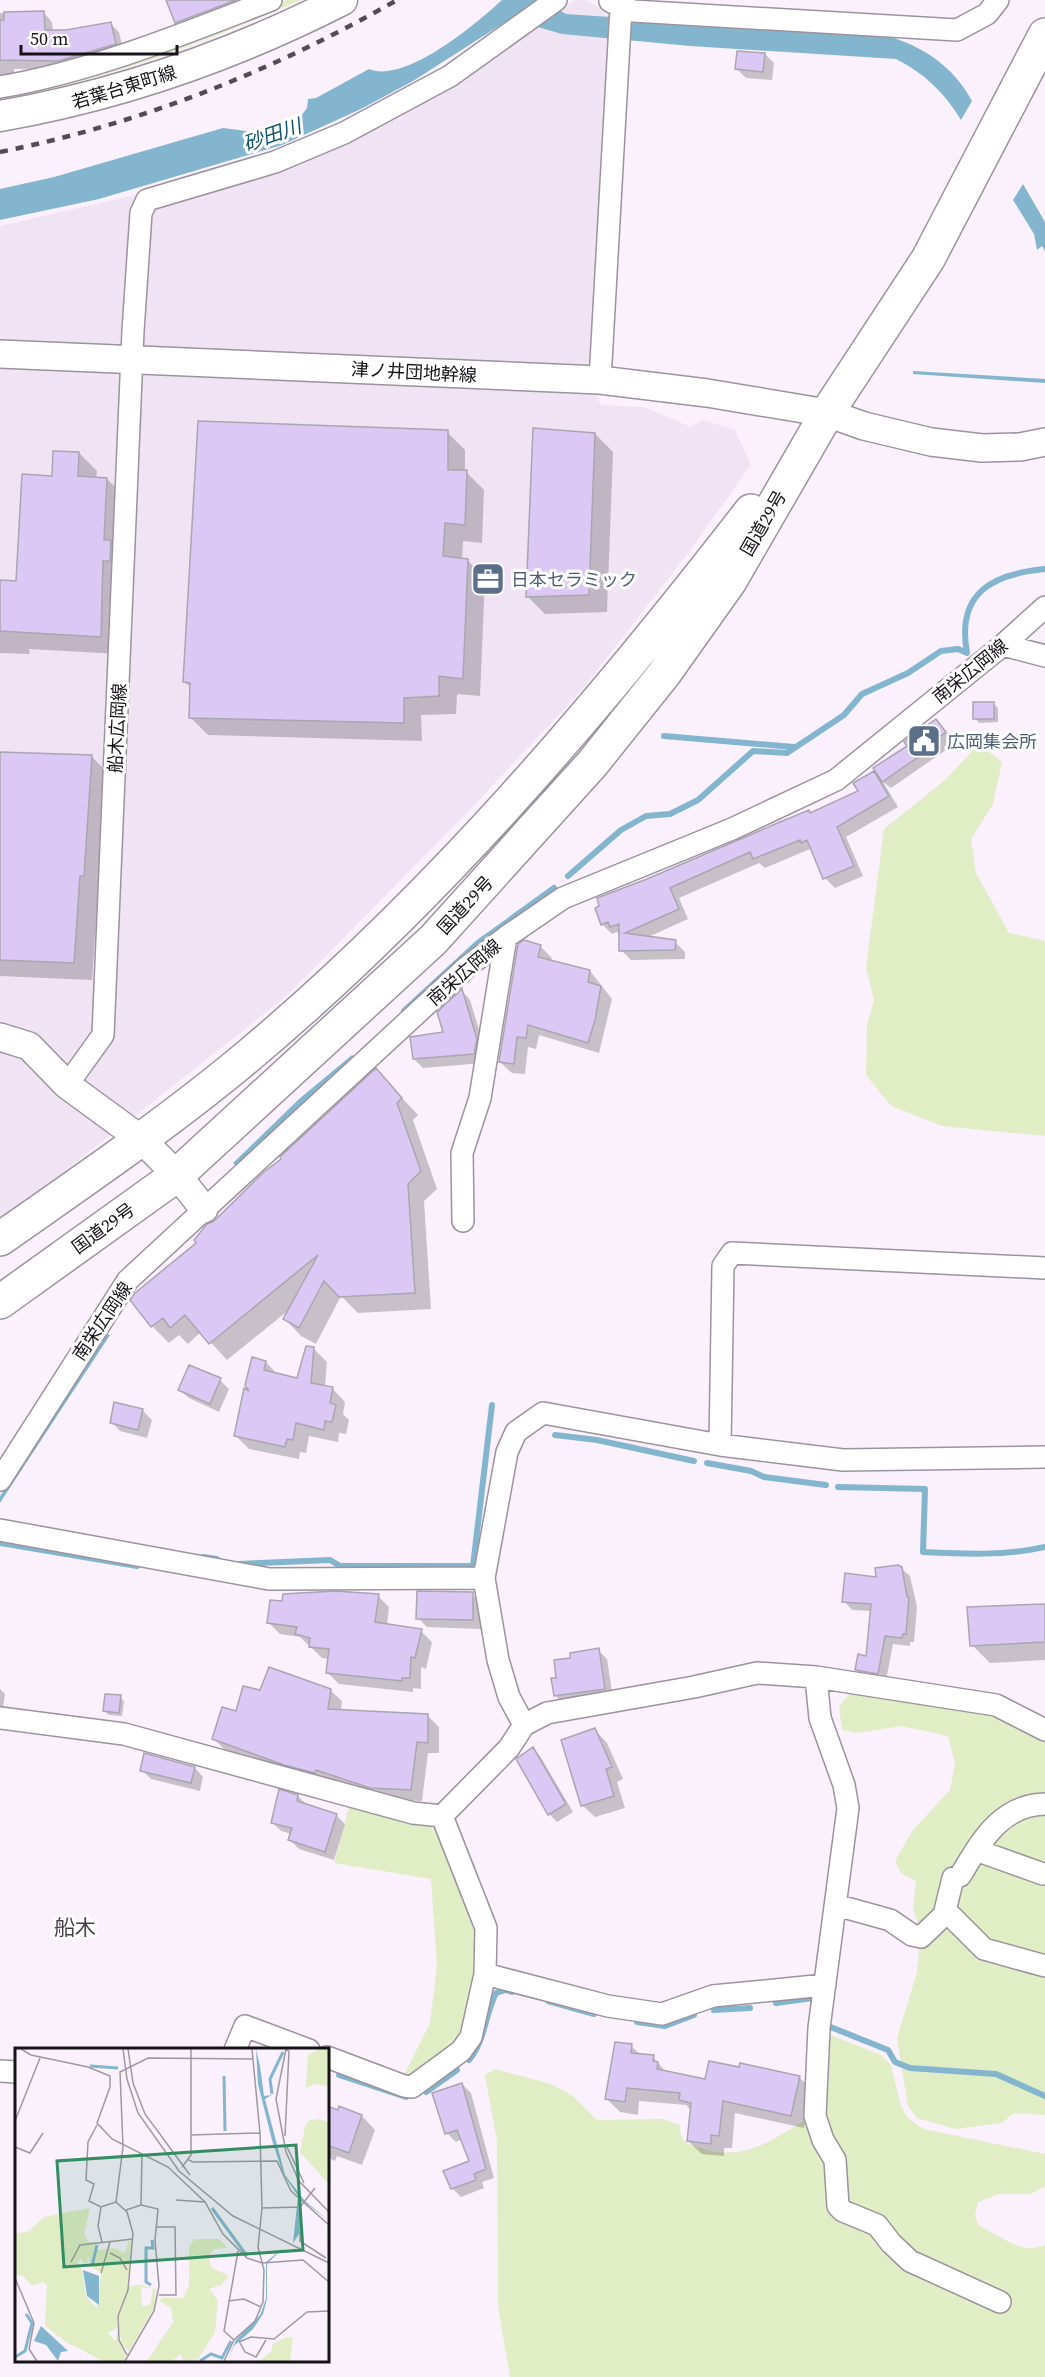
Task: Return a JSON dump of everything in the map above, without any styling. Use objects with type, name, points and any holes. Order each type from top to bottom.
[{"type":"highway","name":"国道29号","points":[[0,1302],[177,1175],[432,940],[592,764],[664,674],[730,581],[827,412],[928,259],[1045,35]]},
{"type":"highway","name":"国道29号","points":[[0,1239],[142,1140],[248,1056],[379,937],[594,708],[827,412]]},
{"type":"main road","name":"若葉台東町線","points":[[0,116],[60,106],[199,64],[252,43],[342,0]]},
{"type":"street","points":[[0,87],[34,81],[170,39],[271,0]]},
{"type":"street","name":"船木広岡線","points":[[67,1085],[103,1035],[138,226],[147,200],[275,162],[344,133],[450,76],[556,0]]},
{"type":"street","points":[[613,3],[633,11],[957,30],[987,14],[998,0]]},
{"type":"street","points":[[600,380],[621,7],[613,3]]},
{"type":"street","name":"津ノ井団地幹線","points":[[0,354],[134,358],[600,380],[708,393],[827,412],[864,426],[931,442],[982,448],[1020,447],[1045,441]]},
{"type":"street","name":"南栄広岡線","points":[[0,1480],[128,1280],[458,975],[506,937],[563,898],[732,829],[836,780],[1003,645],[1045,607]]},
{"type":"street","points":[[1003,645],[1045,656]]},
{"type":"street","points":[[463,1221],[462,1153],[480,1098],[506,937]]},
{"type":"street","points":[[0,1037],[29,1046],[67,1085],[142,1140],[177,1175],[204,1209]]},
{"type":"street","points":[[720,1445],[723,1266],[732,1253],[1045,1268]]},
{"type":"street","points":[[525,1725],[509,1697],[498,1660],[484,1578],[507,1452],[516,1432],[543,1413],[720,1445],[843,1460],[945,1461],[1045,1457]]},
{"type":"street","points":[[0,1530],[269,1579],[484,1578]]},
{"type":"street","points":[[442,1816],[509,1748],[525,1725],[547,1713],[694,1687],[757,1673],[816,1677],[996,1705],[1045,1730]]},
{"type":"street","points":[[816,1677],[820,1718],[844,1785],[848,1808],[819,2028],[815,2116],[823,2140],[836,2160],[838,2206],[843,2211],[877,2224],[891,2243],[910,2261],[1000,2302]]},
{"type":"street","points":[[0,1718],[124,1734],[413,1813],[442,1816]]},
{"type":"street","points":[[836,1905],[890,1920],[912,1935],[921,1937],[944,1915],[953,1878],[960,1876],[983,1838],[1010,1813],[1031,1804],[1045,1804]]},
{"type":"street","points":[[328,2057],[412,2087],[461,2051],[471,2037],[485,1974],[486,1928],[442,1816]]},
{"type":"street","points":[[976,1850],[1043,1874]]},
{"type":"street","points":[[944,1915],[951,1916],[959,1922],[971,1938],[984,1949],[1045,1966]]},
{"type":"street","points":[[485,1974],[608,2006],[662,2014],[713,1996],[825,1985]]},
{"type":"street","points":[[236,2048],[245,2026],[304,2048]]},
{"type":"street","points":[[0,2071],[15,2072]]},
{"type":"shaded area","points":[[575,0],[585,0],[611,13],[591,356],[600,405],[644,407],[691,427],[703,420],[735,430],[751,465],[688,553],[581,691],[459,821],[284,998],[55,1179],[0,1219],[0,226],[301,157],[530,30]]},
{"type":"green space","points":[[287,0],[300,0],[153,59],[77,82],[0,100],[0,97],[172,47]]},
{"type":"green space","points":[[979,744],[1002,762],[993,804],[971,839],[976,873],[1009,933],[1045,941],[1045,1136],[942,1126],[891,1106],[866,1075],[867,1026],[874,1000],[866,967],[884,829],[945,780]]},
{"type":"green space","points":[[850,1694],[900,1697],[969,1706],[1045,1735],[1045,1801],[1024,1803],[942,1912],[921,1933],[913,1909],[916,1881],[901,1873],[895,1861],[913,1830],[950,1790],[955,1763],[948,1736],[901,1726],[857,1733],[842,1730],[839,1706]]},
{"type":"green space","points":[[350,1804],[430,1827],[443,1835],[471,1910],[479,1946],[463,2041],[411,2082],[403,2077],[430,2023],[437,1966],[431,1879],[334,1863]]},
{"type":"green space","points":[[1045,1808],[1045,1873],[980,1849],[1005,1820]]},
{"type":"green space","points":[[978,1853],[1045,1875],[1045,1963],[988,1943],[967,1925],[959,1912],[952,1896]]},
{"type":"green space","points":[[943,1920],[1045,1970],[1045,2115],[1014,2113],[1002,2123],[955,2129],[917,2118],[908,2106],[897,2038],[917,1972],[920,1940]]},
{"type":"green space","points":[[823,2032],[881,2055],[891,2065],[900,2103],[907,2117],[923,2129],[1045,2154],[1045,2186],[1031,2194],[999,2194],[978,2202],[975,2215],[978,2225],[1011,2243],[1028,2248],[1045,2245],[1045,2377],[510,2377],[498,2307],[497,2141],[485,2075],[495,2069],[551,2084],[573,2096],[597,2120],[663,2119],[680,2125],[682,2137],[686,2142],[714,2151],[730,2152],[758,2146],[813,2115],[820,2142],[833,2163],[836,2209],[879,2231],[904,2259],[999,2306],[1002,2299],[919,2262],[894,2241],[880,2222],[847,2209],[842,2203],[840,2162],[826,2139],[819,2112]]},
{"type":"water","name":"砂田川","points":[[502,0],[541,0],[566,14],[887,36],[925,52],[947,68],[972,101],[961,120],[933,85],[896,59],[690,46],[562,34],[510,19],[413,81],[361,109],[282,145],[99,199],[0,220],[0,189],[54,177],[223,128],[262,133],[290,125],[299,119],[307,108],[308,99],[316,98],[369,69],[384,71],[401,68],[420,60],[458,36]]},
{"type":"water","points":[[1023,184],[1045,222],[1045,251],[1042,246],[1037,250],[1034,234],[1013,200]]},
{"type":"water","points":[[913,371],[1045,379],[1045,383],[913,374]]},
{"type":"water","points":[[352,1055],[357,1059],[237,1167],[233,1163],[299,1099]]},
{"type":"water","points":[[107,1334],[110,1335],[0,1503],[0,1496]]},
{"type":"building","points":[[166,0],[236,0],[175,23]]},
{"type":"building","points":[[44,11],[45,30],[66,30],[111,22],[116,44],[58,61],[0,60],[0,20],[4,20],[4,12]]},
{"type":"building","points":[[737,51],[765,53],[763,72],[735,69]]},
{"type":"building","points":[[198,421],[448,430],[448,470],[467,470],[465,525],[445,523],[443,556],[468,559],[463,679],[439,676],[439,696],[404,698],[404,723],[189,718],[190,683],[183,682]]},
{"type":"building","points":[[533,428],[595,433],[589,595],[526,597]]},
{"type":"building","points":[[53,451],[79,452],[78,476],[107,478],[104,540],[111,540],[110,561],[103,561],[101,637],[0,631],[0,580],[16,581],[22,474],[52,476]]},
{"type":"building","points":[[973,702],[994,702],[994,719],[973,719]]},
{"type":"building","points":[[936,719],[946,732],[937,739],[940,742],[882,782],[873,768],[907,746],[904,742]]},
{"type":"building","points":[[0,752],[92,755],[84,876],[80,876],[74,963],[0,960]]},
{"type":"building","points":[[874,771],[889,796],[837,827],[854,866],[823,879],[807,840],[801,843],[800,840],[753,859],[750,852],[670,888],[679,909],[625,933],[676,940],[675,950],[619,951],[619,924],[610,927],[608,922],[601,925],[595,908],[599,906],[597,898],[809,810],[810,813],[858,791],[853,783]]},
{"type":"building","points":[[524,940],[541,945],[538,957],[590,970],[588,982],[601,986],[595,1020],[588,1043],[528,1025],[526,1038],[517,1037],[514,1064],[499,1062],[518,944]]},
{"type":"building","points":[[462,989],[477,1039],[474,1054],[413,1059],[410,1037],[443,1032],[437,1012]]},
{"type":"building","points":[[376,1068],[402,1098],[397,1103],[421,1171],[408,1184],[415,1293],[339,1297],[324,1281],[299,1328],[283,1319],[318,1255],[209,1344],[185,1315],[170,1328],[163,1318],[151,1327],[130,1300],[135,1293],[196,1243],[194,1240],[207,1224],[214,1221]]},
{"type":"building","points":[[306,1346],[314,1347],[311,1383],[333,1387],[330,1403],[336,1405],[332,1422],[325,1421],[324,1430],[296,1423],[293,1440],[287,1439],[285,1447],[234,1436],[244,1388],[249,1391],[245,1385],[252,1357],[266,1361],[264,1370],[297,1378]]},
{"type":"building","points":[[189,1365],[221,1378],[210,1404],[178,1390]]},
{"type":"building","points":[[114,1402],[143,1409],[138,1430],[110,1423]]},
{"type":"building","points":[[898,1565],[902,1567],[907,1597],[909,1597],[906,1634],[903,1634],[902,1638],[885,1636],[878,1674],[855,1670],[858,1654],[866,1656],[871,1604],[842,1602],[845,1573],[876,1577],[875,1568]]},
{"type":"building","points":[[335,1591],[379,1594],[375,1622],[422,1629],[415,1658],[411,1657],[410,1678],[402,1678],[402,1681],[326,1673],[329,1649],[309,1647],[310,1638],[295,1634],[297,1627],[267,1623],[270,1600],[282,1601],[283,1594]]},
{"type":"building","points":[[417,1591],[473,1592],[473,1620],[416,1619]]},
{"type":"building","points":[[1045,1604],[1045,1642],[970,1646],[967,1607]]},
{"type":"building","points":[[599,1648],[605,1689],[554,1696],[551,1678],[556,1678],[554,1660],[570,1658],[570,1653]]},
{"type":"building","points":[[269,1667],[331,1689],[328,1709],[428,1714],[428,1743],[417,1742],[411,1790],[370,1788],[316,1770],[315,1773],[284,1765],[212,1739],[222,1707],[236,1711],[243,1686],[260,1690]]},
{"type":"building","points":[[105,1694],[121,1695],[119,1713],[103,1711]]},
{"type":"building","points":[[595,1728],[612,1767],[606,1769],[614,1796],[581,1806],[561,1740]]},
{"type":"building","points":[[533,1747],[566,1804],[548,1815],[516,1759]]},
{"type":"building","points":[[144,1753],[195,1767],[191,1783],[140,1771]]},
{"type":"building","points":[[279,1789],[298,1795],[297,1801],[337,1814],[325,1852],[288,1840],[292,1828],[271,1823]]},
{"type":"building","points":[[615,2042],[632,2044],[631,2053],[654,2055],[653,2061],[658,2062],[657,2069],[705,2079],[709,2061],[739,2067],[740,2063],[800,2076],[791,2116],[723,2101],[719,2136],[711,2135],[711,2144],[687,2141],[691,2103],[679,2100],[680,2093],[627,2088],[625,2102],[605,2099]]},
{"type":"building","points":[[462,2083],[486,2169],[474,2174],[476,2180],[451,2189],[443,2171],[469,2161],[457,2130],[445,2134],[432,2093]]},
{"type":"building","points":[[328,2106],[338,2110],[339,2106],[362,2115],[349,2153],[328,2145]]},
{"type":"waterway","points":[[568,876],[621,830],[646,816],[670,814],[698,800],[753,751],[787,753],[844,715],[862,694],[908,673],[941,651],[958,649],[967,653],[965,632],[967,615],[973,601],[982,590],[1009,576],[1045,569]]},
{"type":"waterway","points":[[664,736],[794,747]]},
{"type":"waterway","points":[[404,1011],[478,943],[554,888]]},
{"type":"waterway","points":[[238,1564],[330,1560],[340,1566],[473,1566],[492,1405]]},
{"type":"waterway","points":[[555,1435],[597,1440],[694,1461]]},
{"type":"waterway","points":[[707,1463],[751,1471],[764,1477],[826,1485]]},
{"type":"waterway","points":[[838,1487],[925,1489],[923,1552],[999,1553],[1045,1547]]},
{"type":"waterway","points":[[0,1543],[137,1566]]},
{"type":"waterway","points":[[203,1557],[217,1559]]},
{"type":"waterway","points":[[469,2060],[482,2036],[496,1993],[506,1990],[512,1992]]},
{"type":"waterway","points":[[776,2003],[813,1998],[813,2006]]},
{"type":"waterway","points":[[548,2001],[594,2014]]},
{"type":"waterway","points":[[714,2010],[750,2008]]},
{"type":"waterway","points":[[637,2022],[665,2026],[694,2015]]},
{"type":"waterway","points":[[828,2026],[888,2050],[895,2062],[910,2068],[996,2074],[1045,2096]]},
{"type":"waterway","points":[[426,2092],[457,2070]]},
{"type":"waterway","points":[[339,2075],[406,2097]]},
{"type":"railway","points":[[0,152],[104,126],[204,92],[302,50],[397,0]]},
{"type":"place","name":"日本セラミック","points":[[488,579]]},
{"type":"place","name":"広岡集会所","points":[[924,741]]},
{"type":"district","name":"船木","points":[[75,1927]]}]
